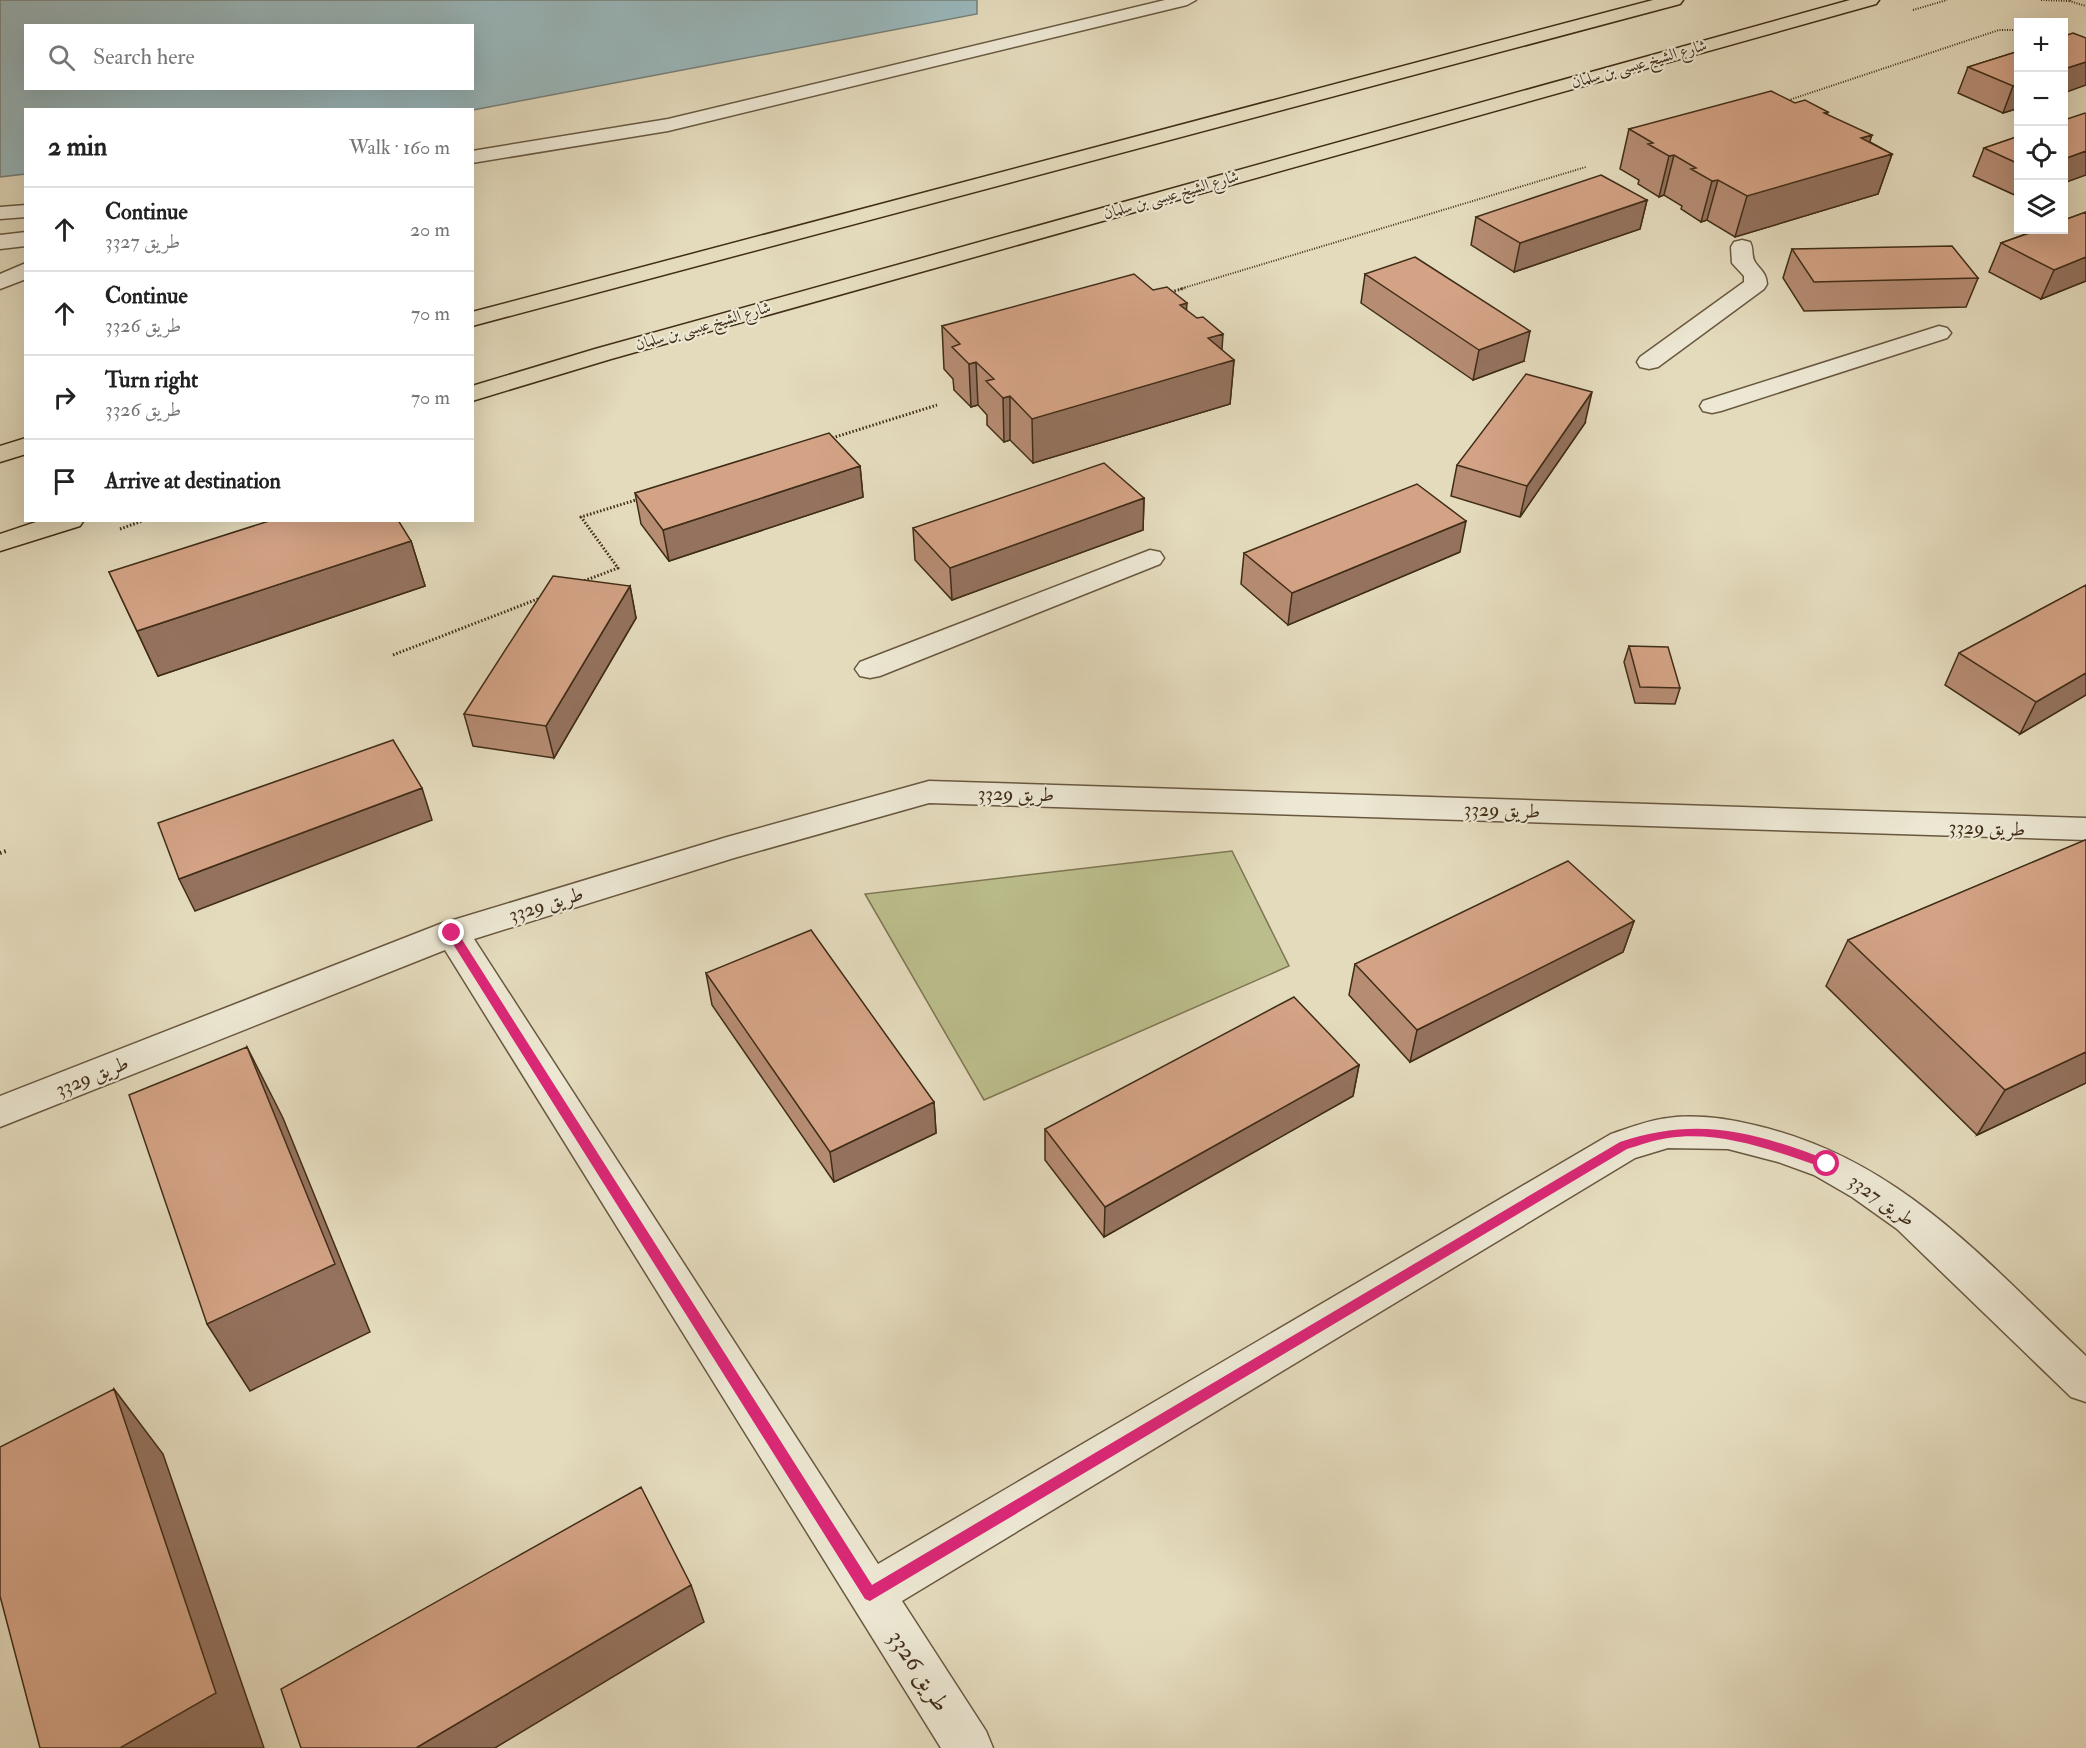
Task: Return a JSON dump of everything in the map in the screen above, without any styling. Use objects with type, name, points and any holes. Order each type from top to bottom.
[{"type":"highway","points":[[474,318],[1674,0]]},
{"type":"highway","name":"شارع الشيخ عيسى بن سلمان","points":[[474,393],[614,350],[1870,0]]},
{"type":"highway","points":[[0,453],[24,447]]},
{"type":"highway","points":[[0,543],[65,522]]},
{"type":"street","points":[[474,157],[668,125],[1187,0]]},
{"type":"street","points":[[0,213],[24,211]]},
{"type":"street","points":[[0,242],[24,239]]},
{"type":"street","points":[[1649,362],[1756,284],[1755,274],[1743,263],[1742,247]]},
{"type":"street","points":[[0,282],[24,271]]},
{"type":"street","points":[[1712,406],[1939,333]]},
{"type":"street","points":[[870,669],[1150,558]]},
{"type":"street","name":"طريق 3329","points":[[0,1112],[452,933],[727,849],[929,792],[1962,827],[2086,829]]},
{"type":"street","name":"طريق 3326","points":[[452,933],[969,1748]]},
{"type":"street","name":"طريق 3327","points":[[870,1594],[1624,1145],[1668,1133],[1728,1134],[1782,1148],[1827,1164],[1866,1186],[1911,1217],[2086,1383]]},
{"type":"path","points":[[2041,0],[2070,0],[2086,6]]},
{"type":"path","points":[[1780,103],[1999,30],[2014,30]]},
{"type":"path","points":[[1162,295],[1586,167]]},
{"type":"path","points":[[826,440],[937,405]]},
{"type":"path","points":[[575,585],[618,568],[581,517],[648,496]]},
{"type":"path","points":[[393,656],[554,593]]},
{"type":"path","points":[[0,853],[6,851]]},
{"type":"green space","points":[[1232,851],[1289,966],[984,1100],[865,894]]},
{"type":"water","points":[[0,0],[977,0],[977,14],[474,110],[474,108],[24,108],[24,174],[0,177]]},
{"type":"building","points":[[2073,33],[2086,38],[2086,62],[2068,68],[2068,35]]},
{"type":"building","points":[[2014,53],[2014,86],[2013,86],[1968,67]]},
{"type":"building","points":[[1771,91],[1795,103],[1805,100],[1828,112],[1824,113],[1872,135],[1861,138],[1892,154],[1747,196],[1718,180],[1712,181],[1691,169],[1696,168],[1674,155],[1669,156],[1648,144],[1653,143],[1629,129]]},
{"type":"building","points":[[2086,114],[2086,151],[2068,158],[2068,126],[2068,119]]},
{"type":"building","points":[[2014,138],[2014,162],[1984,148]]},
{"type":"building","points":[[1601,175],[1647,200],[1520,243],[1476,217]]},
{"type":"building","points":[[2086,212],[2086,257],[2054,270],[2001,243],[2027,234],[2068,234],[2068,219]]},
{"type":"building","points":[[1952,246],[1978,278],[1814,282],[1792,249]]},
{"type":"building","points":[[1415,257],[1530,331],[1479,350],[1365,274]]},
{"type":"building","points":[[1134,274],[1153,290],[1167,287],[1187,303],[1180,305],[1197,318],[1203,317],[1223,334],[1208,338],[1234,360],[1032,419],[1010,396],[1003,398],[986,381],[994,379],[976,362],[969,364],[952,347],[960,344],[942,326]]},
{"type":"building","points":[[1526,374],[1592,392],[1527,486],[1457,465]]},
{"type":"building","points":[[829,433],[860,466],[663,530],[635,493]]},
{"type":"building","points":[[1104,463],[1144,498],[950,568],[913,528]]},
{"type":"building","points":[[1417,484],[1466,521],[1292,593],[1244,553]]},
{"type":"building","points":[[266,522],[399,522],[411,541],[137,631],[109,572]]},
{"type":"building","points":[[553,576],[630,586],[546,726],[464,714]]},
{"type":"building","points":[[2086,585],[2086,673],[2036,702],[1959,653]]},
{"type":"building","points":[[1629,646],[1668,647],[1680,688],[1640,687]]},
{"type":"building","points":[[393,740],[422,788],[179,879],[158,823]]},
{"type":"building","points":[[2086,840],[2086,1052],[2005,1090],[1848,940]]},
{"type":"building","points":[[1568,861],[1634,921],[1417,1030],[1355,964]]},
{"type":"building","points":[[811,930],[934,1102],[830,1152],[706,973]]},
{"type":"building","points":[[1294,997],[1359,1065],[1105,1207],[1045,1129]]},
{"type":"building","points":[[247,1047],[335,1264],[207,1324],[129,1095]]},
{"type":"building","points":[[114,1389],[216,1693],[120,1748],[40,1748],[0,1596],[0,1447]]},
{"type":"building","points":[[641,1487],[691,1585],[416,1748],[301,1748],[281,1689]]},
{"type":"route","points":[[452,933],[870,1594],[1624,1145],[1668,1133],[1728,1134],[1782,1148],[1827,1164]]}]
